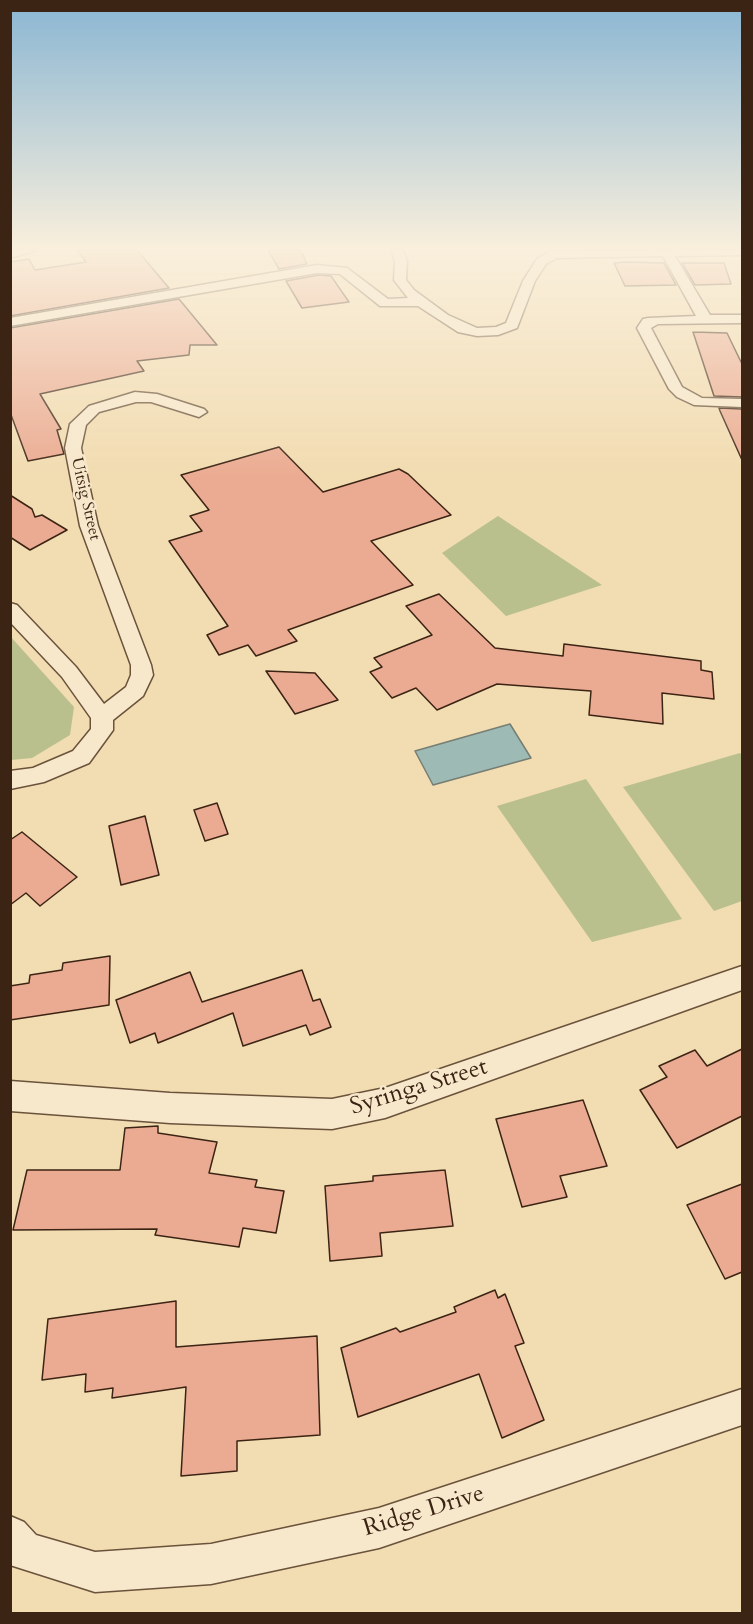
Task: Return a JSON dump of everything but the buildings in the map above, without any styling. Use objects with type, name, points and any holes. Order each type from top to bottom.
[{"type":"street","points":[[459,326],[464,329],[498,331],[510,326]]},
{"type":"street","points":[[645,326],[644,328],[676,389],[682,394],[699,402],[742,403]]},
{"type":"street","name":"Uitsig Street","points":[[102,717],[135,691],[142,675],[141,665],[88,526],[73,448],[78,424],[94,409],[135,397],[152,397],[174,402],[199,412]]},
{"type":"street","points":[[10,609],[69,672],[102,717],[102,730],[94,744],[81,757],[36,776],[10,780]]},
{"type":"street","name":"Syringa Street","points":[[10,1096],[170,1108],[333,1114],[386,1102],[742,978]]},
{"type":"street","name":"Ridge Drive","points":[[10,1536],[24,1551],[95,1572],[211,1564],[379,1528],[742,1407]]},
{"type":"green space","points":[[498,516],[602,585],[506,616],[442,553]]},
{"type":"green space","points":[[10,636],[74,707],[70,735],[32,758],[11,760]]},
{"type":"green space","points":[[740,753],[742,755],[742,901],[714,911],[623,787]]},
{"type":"green space","points":[[586,779],[682,919],[592,942],[497,806]]},
{"type":"water","points":[[510,724],[531,758],[433,785],[415,751]]}]
